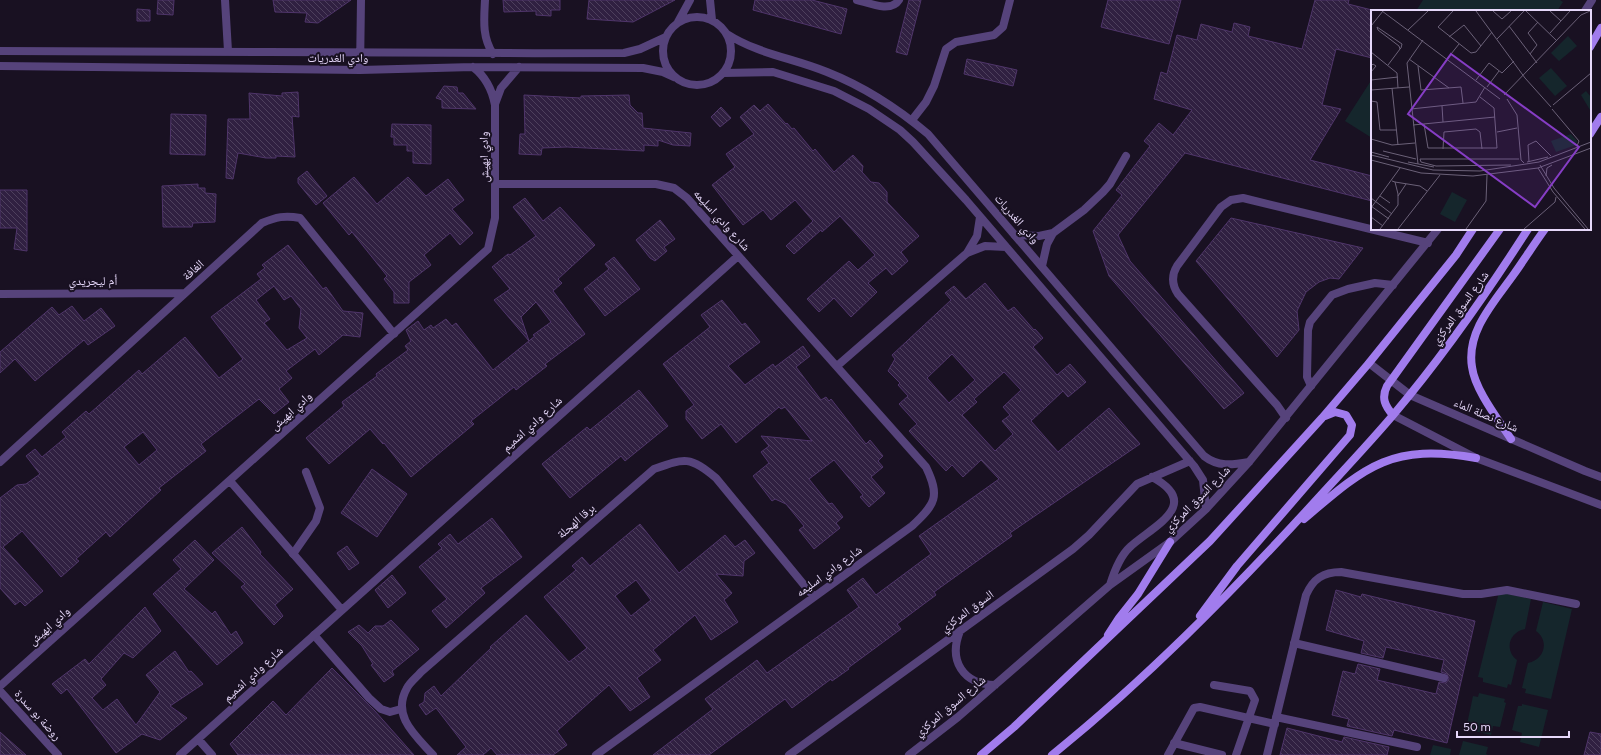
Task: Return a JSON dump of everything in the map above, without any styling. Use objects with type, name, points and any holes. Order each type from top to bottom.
[{"type":"main road","points":[[1591,45],[1601,28]]},
{"type":"main road","points":[[1591,132],[1601,117]]},
{"type":"main road","points":[[981,755],[1014,727],[1104,643],[1210,541],[1322,418],[1369,363],[1456,255],[1472,230]]},
{"type":"main road","points":[[1393,416],[1386,407],[1384,399],[1386,390],[1391,380],[1499,230]]},
{"type":"main road","name":"شارع السوق المركزي","points":[[1052,755],[1093,721],[1180,642],[1278,542],[1393,416],[1478,305],[1527,230]]},
{"type":"main road","points":[[1511,439],[1480,388],[1472,367],[1472,347],[1476,332],[1484,315],[1544,230]]},
{"type":"main road","points":[[1180,642],[1237,566],[1350,435],[1352,426],[1344,414],[1335,412],[1322,418]]},
{"type":"main road","points":[[1278,542],[1339,490],[1375,465],[1412,453],[1449,453],[1476,458]]},
{"type":"main road","points":[[1104,643],[1119,618],[1138,594],[1170,542]]},
{"type":"street","points":[[225,0],[228,51]]},
{"type":"street","points":[[360,70],[361,0]]},
{"type":"street","points":[[485,0],[484,32],[493,54]]},
{"type":"street","points":[[678,22],[684,19],[698,17],[712,20],[727,34],[730,40],[731,54],[727,68],[711,83],[696,86],[674,77],[666,65],[664,58],[664,44],[666,37],[678,22],[690,0]]},
{"type":"street","points":[[710,0],[712,20]]},
{"type":"street","points":[[857,0],[889,7],[897,3],[899,0]]},
{"type":"street","points":[[912,120],[926,102],[934,86],[946,49],[956,42],[994,35],[1002,27],[1010,0]]},
{"type":"street","points":[[1586,10],[1591,0]]},
{"type":"street","name":"وادي الغدريات","points":[[727,34],[763,52],[826,71],[845,79],[881,98],[912,120],[928,134],[1204,456],[1210,461],[1226,465],[1249,462]]},
{"type":"street","name":"وادي الغدريات","points":[[0,51],[228,51],[493,54],[624,53],[640,49],[666,37]]},
{"type":"street","name":"وادي الغدريات","points":[[0,66],[360,70],[473,67],[643,68],[664,72],[674,77]]},
{"type":"street","name":"وادي ابهيش","points":[[0,686],[488,249],[495,218],[495,105],[486,80],[473,67]]},
{"type":"street","name":"وادي ابهيش","points":[[495,105],[501,88],[519,67]]},
{"type":"street","points":[[723,73],[773,72],[834,91],[869,109],[913,142],[980,217],[1190,461],[1203,480],[1206,509]]},
{"type":"street","points":[[1015,235],[1039,236],[1053,233],[1084,210],[1103,192],[1110,184],[1126,156]]},
{"type":"street","name":"شارع وادي اسليمه","points":[[496,184],[656,184],[674,188],[687,198],[926,466],[934,484],[934,500],[926,514],[912,526],[596,755]]},
{"type":"street","points":[[1286,418],[1277,405],[1178,294],[1174,285],[1175,271],[1221,207],[1231,200],[1243,198],[1371,229]]},
{"type":"street","name":"الغافة","points":[[0,462],[262,224],[286,215],[300,218],[394,334]]},
{"type":"street","points":[[837,366],[967,253],[977,236],[980,217]]},
{"type":"street","points":[[1375,230],[1428,243]]},
{"type":"street","name":"شارع السوق المركزي","points":[[909,755],[995,685],[1110,585],[1170,542],[1206,509],[1249,462],[1286,418],[1437,230]]},
{"type":"street","points":[[1042,266],[1047,244],[1053,233]]},
{"type":"street","points":[[967,253],[985,246],[1006,247]]},
{"type":"street","name":"شارع وادي اشميم","points":[[180,755],[738,256]]},
{"type":"street","points":[[1311,386],[1307,377],[1308,330],[1310,322],[1332,295],[1348,288],[1375,283],[1393,285]]},
{"type":"street","name":"أم ليجريدي","points":[[0,294],[185,293]]},
{"type":"street","name":"شارع نصلة الماء","points":[[1369,363],[1410,395],[1601,477]]},
{"type":"street","points":[[1393,416],[1476,458],[1601,505]]},
{"type":"street","name":"برقا الهجلة","points":[[401,709],[407,688],[421,672],[654,469],[673,462],[689,460],[704,468],[716,478],[814,597]]},
{"type":"street","name":"السوق المركزي","points":[[788,755],[1073,549],[1088,536],[1137,484],[1190,461]]},
{"type":"street","points":[[293,554],[316,522],[320,508],[306,472]]},
{"type":"street","points":[[1110,585],[1122,557],[1129,548],[1160,525],[1169,515],[1174,506],[1173,498],[1167,487],[1152,477]]},
{"type":"street","points":[[230,481],[342,610]]},
{"type":"street","points":[[1267,755],[1306,595],[1310,584],[1319,576],[1330,572],[1341,572],[1463,594],[1481,594],[1498,590],[1515,590],[1576,604]]},
{"type":"street","points":[[960,630],[955,644],[955,655],[962,670],[974,681],[984,685],[995,685]]},
{"type":"street","points":[[314,635],[369,698],[390,712],[401,709],[408,727],[433,755]]},
{"type":"street","points":[[1294,643],[1444,678]]},
{"type":"street","points":[[1214,685],[1250,691],[1255,700],[1236,755]]},
{"type":"street","name":"روضة بو سدرة","points":[[0,691],[58,755]]},
{"type":"street","points":[[1168,755],[1194,708],[1200,707],[1250,718],[1276,720],[1417,747]]},
{"type":"street","points":[[198,739],[212,755]]},
{"type":"street","points":[[1174,743],[1222,755]]},
{"type":"shaded area","points":[[1423,0],[1560,0],[1563,2],[1558,10],[1417,10]]},
{"type":"shaded area","points":[[1371,81],[1371,137],[1345,121]]},
{"type":"shaded area","points":[[1499,592],[1531,599],[1525,629],[1515,634],[1510,642],[1511,651],[1517,660],[1511,685],[1508,684],[1507,688],[1483,682],[1483,678],[1478,677]]},
{"type":"shaded area","points":[[1543,602],[1572,609],[1551,699],[1525,693],[1526,689],[1522,688],[1528,663],[1538,658],[1543,650],[1543,640],[1536,631]]},
{"type":"shaded area","points":[[1479,693],[1505,699],[1504,702],[1506,703],[1500,727],[1493,726],[1491,735],[1466,729],[1473,696],[1478,697]]},
{"type":"shaded area","points":[[1522,704],[1548,710],[1539,747],[1520,742],[1522,733],[1512,730],[1518,706],[1522,706]]},
{"type":"shaded area","points":[[1463,741],[1488,747],[1486,754],[1488,755],[1459,755]]},
{"type":"shaded area","points":[[1433,745],[1451,749],[1450,755],[1430,755]]},
{"type":"building","points":[[158,0],[174,0],[173,15],[157,14]]},
{"type":"building","points":[[273,0],[351,0],[318,23],[305,22],[307,13],[275,12]]},
{"type":"building","points":[[503,0],[560,0],[560,10],[551,10],[551,16],[536,15],[536,11],[504,12]]},
{"type":"building","points":[[589,0],[675,0],[633,22],[587,19]]},
{"type":"building","points":[[755,0],[812,0],[847,9],[841,34],[753,10]]},
{"type":"building","points":[[909,0],[921,0],[907,55],[896,52]]},
{"type":"building","points":[[1108,0],[1181,0],[1169,44],[1101,27]]},
{"type":"building","points":[[1315,0],[1349,0],[1348,4],[1372,10],[1371,58],[1336,49],[1322,105],[1341,109],[1310,160],[1371,176],[1371,201],[1185,153],[1118,235],[1130,261],[1244,393],[1224,409],[1109,276],[1093,231],[1122,195],[1116,190],[1150,146],[1144,141],[1159,123],[1173,135],[1192,110],[1154,99],[1161,72],[1167,74],[1177,35],[1197,40],[1201,24],[1232,32],[1234,23],[1250,27],[1248,36],[1302,49]]},
{"type":"building","points":[[137,9],[150,10],[150,21],[137,21]]},
{"type":"building","points":[[967,59],[1017,70],[1013,86],[964,74]]},
{"type":"building","points":[[444,86],[457,87],[458,93],[463,93],[476,109],[442,108],[442,100],[436,98]]},
{"type":"building","points":[[298,92],[299,117],[292,116],[295,157],[276,156],[276,158],[266,158],[238,153],[233,179],[226,178],[228,119],[250,119],[249,93],[282,96],[282,93]]},
{"type":"building","points":[[524,95],[581,98],[581,96],[629,95],[630,105],[638,113],[642,113],[643,128],[691,133],[690,146],[673,145],[658,140],[658,146],[644,145],[644,151],[567,147],[542,148],[541,155],[519,154],[520,134],[525,134]]},
{"type":"building","points":[[768,104],[786,124],[787,123],[792,129],[794,128],[813,151],[815,149],[834,172],[853,155],[863,166],[862,172],[871,182],[879,183],[887,192],[887,202],[919,236],[901,252],[908,261],[892,275],[886,268],[868,283],[877,292],[851,317],[834,298],[819,312],[807,299],[849,261],[858,270],[875,255],[840,216],[822,232],[821,230],[794,254],[786,246],[813,221],[795,200],[771,220],[763,210],[743,225],[712,185],[735,167],[726,154],[754,134],[740,117],[754,105],[760,111]]},
{"type":"building","points":[[721,107],[731,118],[720,127],[711,117]]},
{"type":"building","points":[[171,114],[206,115],[205,155],[170,154]]},
{"type":"building","points":[[392,124],[431,125],[431,164],[413,163],[413,151],[407,151],[407,145],[394,145],[394,137],[391,137]]},
{"type":"building","points":[[307,171],[327,196],[316,205],[298,183],[298,178]]},
{"type":"building","points":[[354,177],[377,204],[408,177],[426,196],[448,179],[464,200],[452,209],[473,233],[460,245],[450,233],[424,255],[431,265],[409,282],[409,303],[394,303],[394,292],[384,279],[387,276],[352,232],[349,235],[323,203]]},
{"type":"building","points":[[198,184],[198,188],[205,188],[205,193],[216,194],[215,222],[193,223],[192,227],[163,227],[162,186]]},
{"type":"building","points":[[0,190],[27,190],[27,251],[14,249],[17,228],[0,228]]},
{"type":"building","points":[[525,198],[543,221],[560,207],[595,245],[558,279],[562,283],[553,291],[585,334],[545,364],[547,366],[516,390],[514,387],[471,421],[474,424],[411,477],[384,443],[383,444],[370,429],[329,464],[306,438],[344,406],[342,402],[377,376],[376,374],[408,350],[405,346],[411,341],[406,330],[418,321],[424,330],[431,325],[433,328],[446,319],[452,326],[456,323],[493,370],[529,341],[494,300],[510,289],[492,267],[508,254],[510,255],[536,236],[513,207]],"holes":[[[536,302],[551,322],[533,335],[535,336],[529,341],[521,317]]]},
{"type":"building","points":[[1231,218],[1363,248],[1339,279],[1330,278],[1319,282],[1306,292],[1297,311],[1299,330],[1277,357],[1196,261]]},
{"type":"building","points":[[660,220],[675,239],[664,247],[667,251],[655,261],[650,258],[636,240]]},
{"type":"building","points":[[288,245],[323,289],[326,287],[343,311],[363,313],[360,337],[343,335],[319,355],[315,349],[286,371],[292,378],[279,389],[289,402],[274,414],[259,399],[201,444],[206,451],[159,488],[161,490],[110,537],[106,532],[76,559],[79,561],[61,577],[22,531],[3,547],[43,591],[25,606],[20,601],[15,605],[0,588],[0,498],[17,485],[26,484],[40,474],[26,456],[35,449],[42,457],[66,437],[62,432],[86,411],[89,414],[139,370],[142,374],[185,337],[219,378],[243,359],[211,317],[261,279],[257,274],[265,268],[262,265]],"holes":[[[274,286],[284,300],[291,296],[301,309],[299,328],[307,338],[287,350],[264,323],[270,319],[256,300]],[[143,432],[157,450],[139,465],[124,447]]]},
{"type":"building","points":[[614,257],[640,289],[605,316],[584,289],[609,269],[605,264]]},
{"type":"building","points":[[985,283],[1008,311],[1014,307],[1043,338],[1033,347],[1057,375],[1070,364],[1086,382],[1068,397],[1063,391],[1031,421],[1058,452],[1109,408],[1140,444],[1010,533],[1012,536],[934,592],[936,595],[897,624],[901,629],[848,668],[849,669],[832,681],[831,679],[792,708],[785,699],[709,755],[653,755],[713,709],[705,699],[757,660],[767,673],[859,607],[847,590],[863,578],[876,595],[931,554],[919,536],[999,479],[981,460],[963,477],[952,465],[946,471],[909,431],[917,424],[899,404],[908,396],[898,385],[900,383],[888,371],[895,359],[892,355],[951,300],[945,293],[954,286],[966,299]],"holes":[[[952,354],[975,380],[949,403],[927,378]],[[1004,372],[1021,390],[1003,407],[1010,415],[1002,421],[1013,434],[995,451],[962,415],[977,402],[974,399]]]},
{"type":"building","points":[[722,300],[742,325],[745,323],[760,342],[728,366],[745,385],[773,364],[775,367],[803,346],[810,356],[796,367],[821,400],[826,397],[829,401],[831,399],[866,444],[870,440],[883,456],[878,461],[883,467],[871,477],[885,493],[869,507],[860,497],[863,495],[834,460],[809,479],[829,504],[832,503],[843,517],[836,523],[840,528],[814,549],[799,530],[804,526],[786,504],[775,499],[772,501],[753,476],[769,463],[761,452],[769,446],[761,436],[812,441],[785,407],[781,409],[779,407],[736,443],[721,424],[702,439],[686,419],[686,411],[694,405],[663,364],[710,327],[701,315]]},
{"type":"building","points":[[72,306],[84,321],[101,308],[115,326],[88,345],[84,340],[35,381],[15,359],[0,373],[0,352],[52,307],[59,315]]},
{"type":"building","points":[[639,390],[668,426],[625,461],[621,456],[570,498],[542,464],[587,427],[590,430]]},
{"type":"building","points":[[372,469],[407,494],[377,537],[341,513]]},
{"type":"building","points":[[492,518],[522,557],[481,588],[485,593],[446,628],[432,611],[447,599],[419,567],[442,548],[438,544],[450,534],[458,544]]},
{"type":"building","points":[[640,524],[679,573],[725,535],[735,547],[745,540],[755,553],[744,561],[743,576],[716,574],[732,593],[724,600],[738,622],[711,640],[695,615],[653,650],[661,660],[637,678],[650,697],[630,711],[609,685],[557,731],[567,745],[553,755],[497,755],[491,748],[483,755],[457,755],[466,747],[436,708],[426,715],[419,705],[424,702],[425,693],[434,686],[441,696],[491,648],[490,647],[526,615],[569,662],[587,648],[544,597],[576,570],[572,566],[582,557],[590,566]],"holes":[[[636,580],[651,600],[631,616],[615,596]]]},
{"type":"building","points":[[242,527],[261,552],[260,554],[293,589],[275,605],[283,616],[274,625],[241,587],[245,584],[212,553]]},
{"type":"building","points":[[195,540],[214,560],[184,589],[212,614],[215,611],[231,635],[236,631],[243,643],[217,665],[153,594],[181,569],[173,560]]},
{"type":"building","points":[[347,546],[359,563],[349,570],[337,553]]},
{"type":"building","points":[[392,575],[406,593],[388,608],[375,590]]},
{"type":"building","points":[[1336,590],[1361,597],[1362,594],[1475,621],[1447,743],[1394,730],[1392,736],[1347,726],[1349,719],[1332,715],[1343,671],[1355,674],[1358,664],[1380,669],[1377,680],[1436,694],[1439,682],[1446,683],[1449,679],[1447,674],[1441,672],[1444,660],[1386,647],[1383,658],[1361,653],[1364,641],[1326,630]]},
{"type":"building","points":[[145,607],[161,631],[133,658],[124,653],[101,679],[106,685],[92,698],[103,710],[117,699],[136,725],[160,692],[146,675],[175,651],[189,672],[191,671],[203,684],[170,706],[187,718],[160,740],[142,734],[116,753],[67,689],[61,694],[52,684],[85,659],[89,664]]},
{"type":"building","points":[[391,620],[419,649],[392,671],[394,675],[384,682],[371,665],[373,664],[362,646],[348,632],[359,625],[368,633],[375,626],[383,626]]},
{"type":"building","points":[[332,668],[375,711],[414,755],[238,755],[230,744],[273,701],[286,715]]},
{"type":"building","points":[[1287,728],[1342,742],[1344,737],[1389,747],[1387,755],[1280,755]]},
{"type":"building","points":[[0,732],[26,755],[0,755]]},
{"type":"building","points":[[1590,732],[1601,734],[1601,755],[1584,755]]}]
